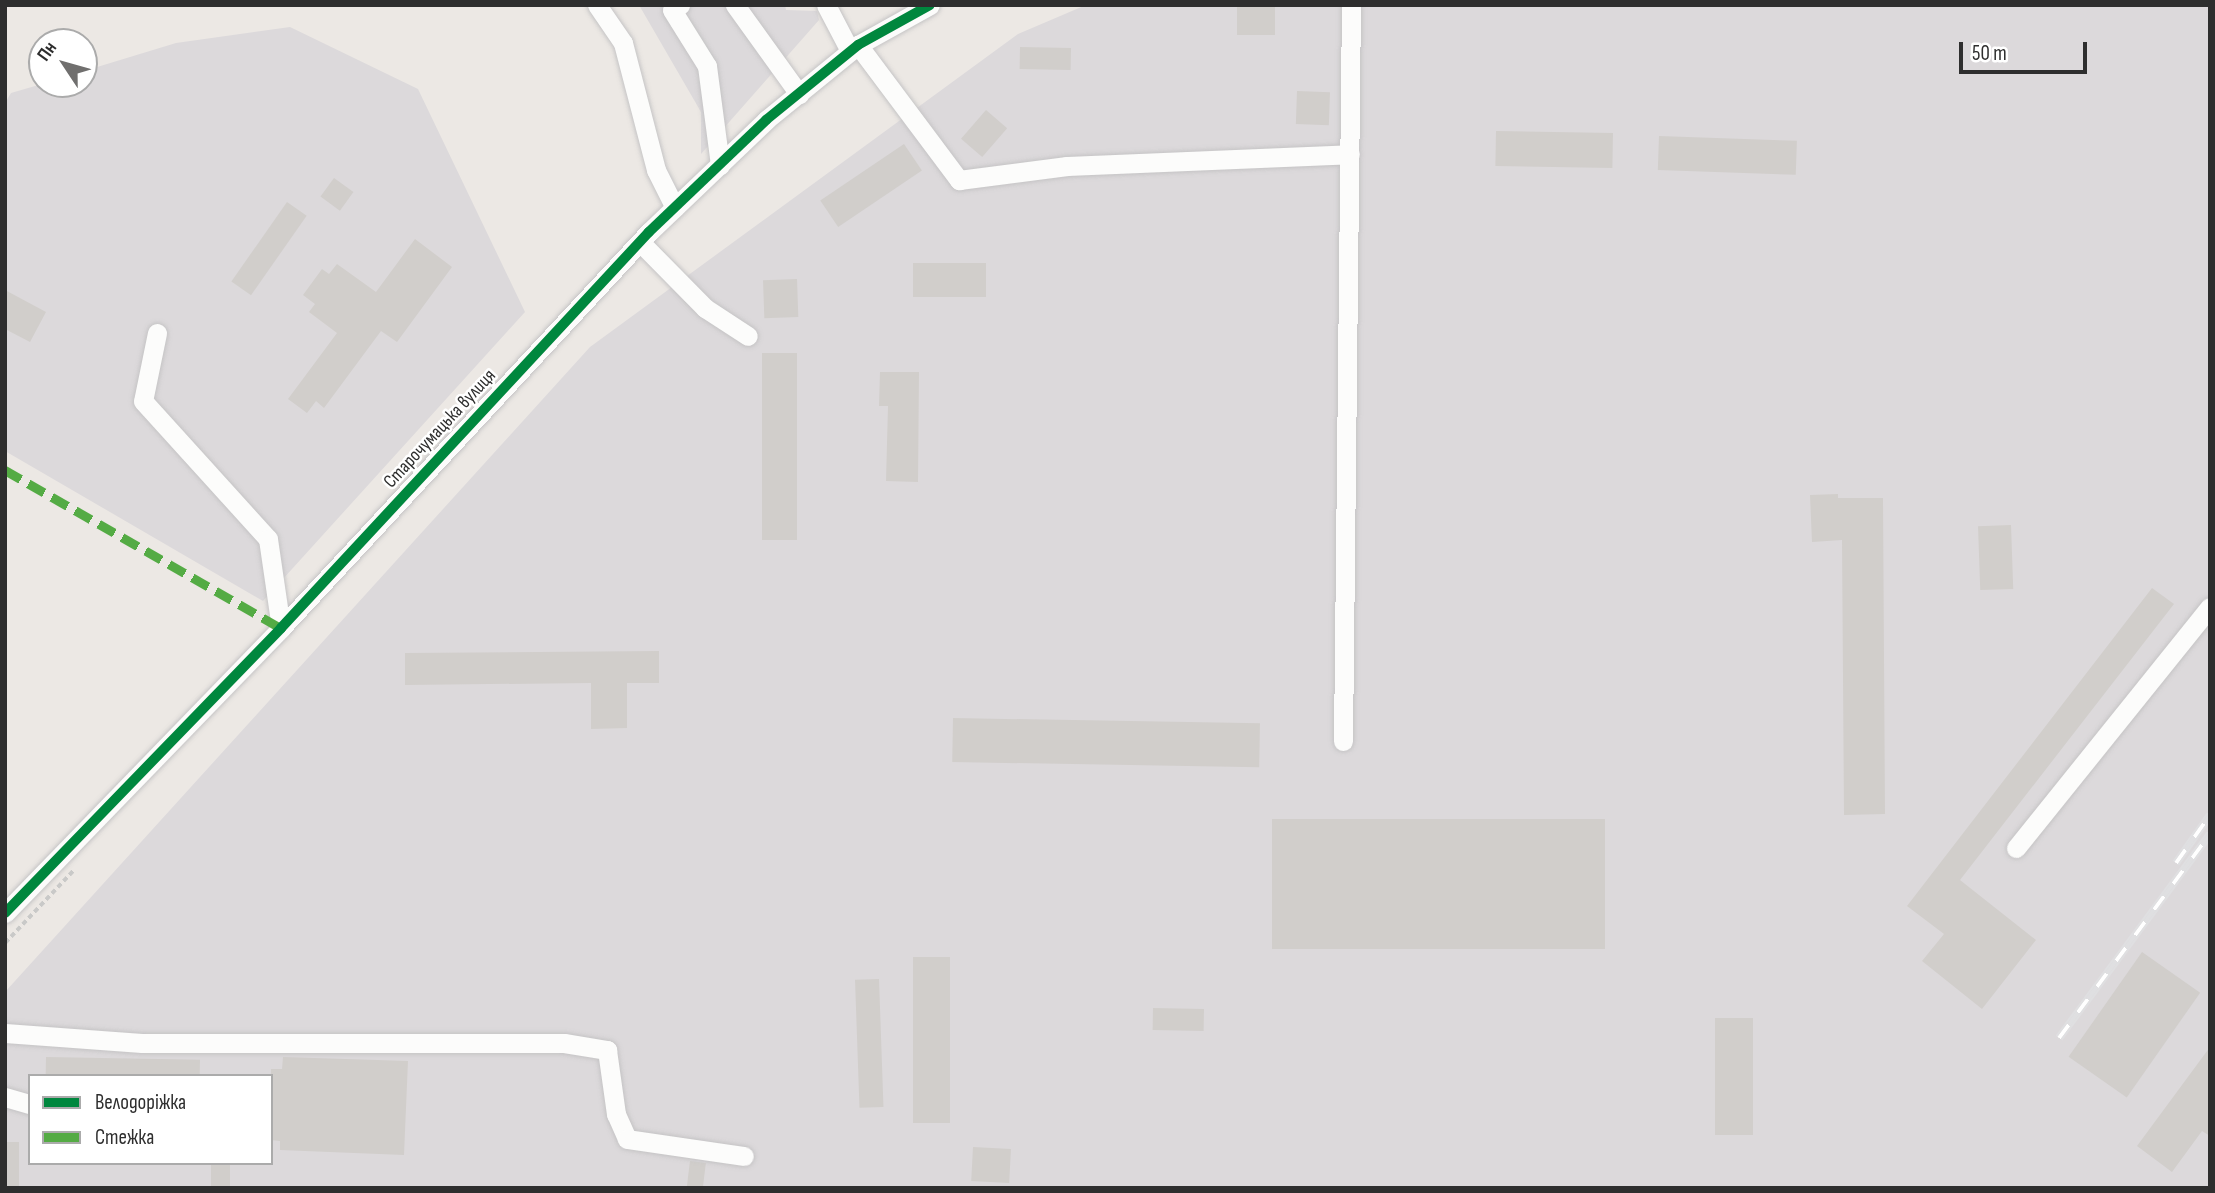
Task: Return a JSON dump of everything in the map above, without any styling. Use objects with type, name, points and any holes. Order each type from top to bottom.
[{"type":"street","points":[[597,5],[623,43],[656,170],[675,208]]},
{"type":"street","points":[[680,5],[672,10],[707,66],[720,165]]},
{"type":"street","points":[[735,5],[799,94]]},
{"type":"street","points":[[826,5],[854,48],[959,180],[1067,166],[1350,154]]},
{"type":"street","name":"Старочумацька вулиця","points":[[5,913],[281,628],[640,242],[720,165],[854,48],[930,5]]},
{"type":"street","points":[[1343,741],[1351,5]]},
{"type":"street","points":[[640,242],[705,308],[748,336]]},
{"type":"street","points":[[157,333],[143,401],[268,539],[281,628]]},
{"type":"street","points":[[2016,848],[2210,607]]},
{"type":"street","points":[[5,1033],[142,1042],[564,1043],[607,1050],[617,1114],[627,1139],[744,1156]]},
{"type":"street","points":[[5,1097],[28,1103]]},
{"type":"shaded area","points":[[639,5],[785,5],[786,10],[817,11],[819,20],[701,154],[701,112]]},
{"type":"shaded area","points":[[1086,5],[2210,5],[2210,1188],[5,1188],[5,992],[590,347],[1018,34]]},
{"type":"shaded area","points":[[290,27],[418,89],[525,312],[263,601],[5,451],[5,103],[11,93],[28,88],[28,98],[98,98],[98,67],[176,43]]},
{"type":"building","points":[[1237,5],[1275,5],[1275,35],[1237,35]]},
{"type":"building","points":[[1020,47],[1071,48],[1071,70],[1020,69]]},
{"type":"building","points":[[1297,91],[1330,92],[1329,125],[1296,124]]},
{"type":"building","points":[[986,110],[1007,128],[982,157],[961,139]]},
{"type":"building","points":[[1496,131],[1613,133],[1612,168],[1495,166]]},
{"type":"building","points":[[1659,136],[1797,141],[1796,175],[1658,170]]},
{"type":"building","points":[[904,144],[922,171],[838,227],[820,200]]},
{"type":"building","points":[[334,178],[353,192],[340,211],[320,197]]},
{"type":"building","points":[[287,202],[307,216],[251,295],[231,281]]},
{"type":"building","points":[[415,239],[452,267],[397,342],[381,331],[324,408],[316,401],[307,413],[288,399],[337,333],[309,312],[315,304],[303,295],[322,269],[329,274],[337,264],[376,292]]},
{"type":"building","points":[[913,263],[986,263],[986,297],[913,297]]},
{"type":"building","points":[[797,279],[798,317],[764,318],[763,280]]},
{"type":"building","points":[[5,290],[46,312],[30,342],[5,329]]},
{"type":"building","points":[[762,353],[797,353],[797,540],[762,540]]},
{"type":"building","points":[[880,372],[919,372],[918,482],[886,481],[888,406],[879,406]]},
{"type":"building","points":[[1838,494],[1838,498],[1883,498],[1885,814],[1844,815],[1842,540],[1812,542],[1810,495]]},
{"type":"building","points":[[2011,525],[2013,589],[1980,590],[1978,526]]},
{"type":"building","points":[[2152,588],[2174,604],[1960,880],[2036,940],[1982,1009],[1922,961],[1944,934],[1907,906]]},
{"type":"building","points":[[659,651],[659,683],[627,683],[627,728],[591,729],[591,683],[405,685],[405,653]]},
{"type":"building","points":[[953,718],[1260,723],[1259,767],[952,762]]},
{"type":"building","points":[[1272,819],[1605,819],[1605,949],[1272,949]]},
{"type":"building","points":[[2142,952],[2200,993],[2127,1098],[2069,1057]]},
{"type":"building","points":[[913,957],[950,957],[950,1123],[913,1123]]},
{"type":"building","points":[[879,979],[883,1107],[859,1108],[855,980]]},
{"type":"building","points":[[1153,1008],[1204,1009],[1204,1031],[1153,1030]]},
{"type":"building","points":[[1715,1018],[1753,1018],[1753,1135],[1715,1135]]},
{"type":"building","points":[[2210,1047],[2210,1136],[2202,1131],[2172,1172],[2137,1146]]},
{"type":"building","points":[[46,1057],[200,1060],[200,1074],[46,1074]]},
{"type":"building","points":[[283,1057],[408,1061],[404,1155],[280,1150],[280,1141],[273,1140],[271,1069],[282,1069]]},
{"type":"building","points":[[5,1142],[19,1142],[19,1188],[5,1188]]},
{"type":"building","points":[[973,1147],[1011,1149],[1009,1183],[971,1181]]},
{"type":"building","points":[[690,1161],[706,1163],[703,1188],[687,1188]]},
{"type":"building","points":[[211,1165],[230,1165],[230,1188],[211,1188]]},
{"type":"railway","points":[[2176,863],[2210,815]]},
{"type":"railway","points":[[2059,1038],[2210,834]]},
{"type":"marked path","points":[[5,470],[281,628]]},
{"type":"cycle path","points":[[5,913],[281,628],[649,232],[766,120],[858,45],[930,5]]}]
